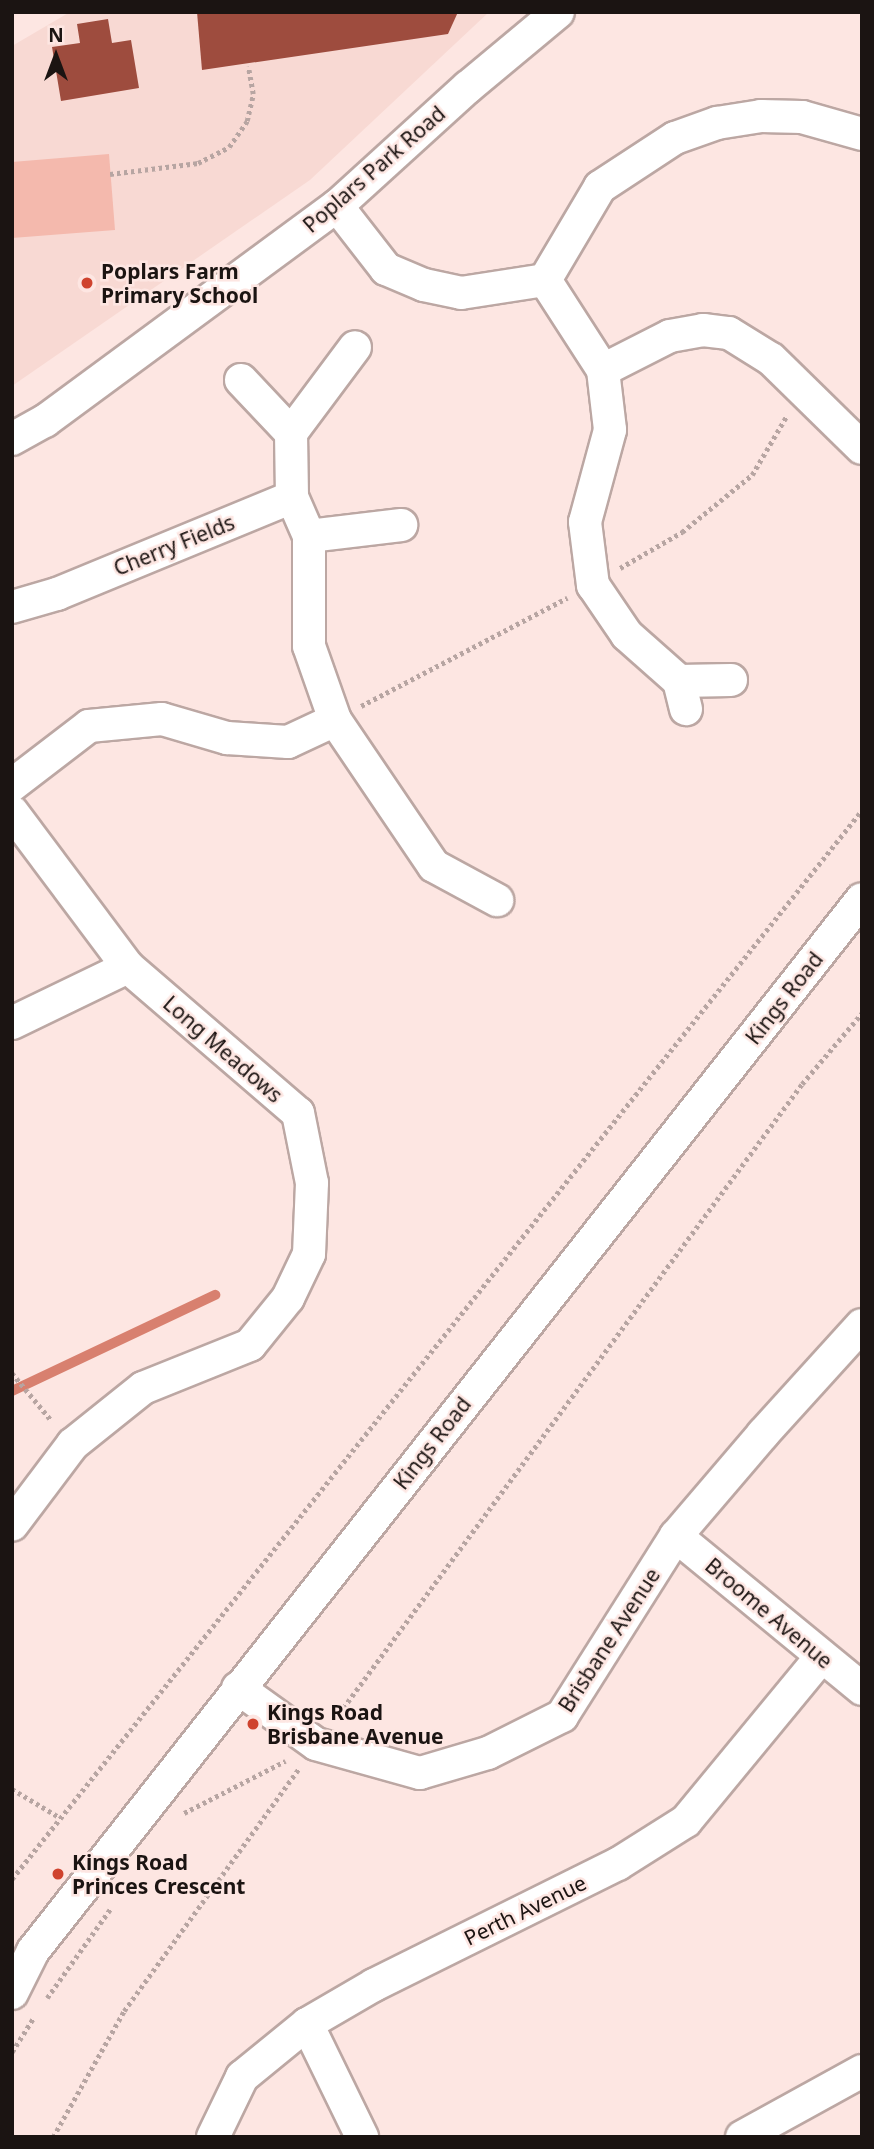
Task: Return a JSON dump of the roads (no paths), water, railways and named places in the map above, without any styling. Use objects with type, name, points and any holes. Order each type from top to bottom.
[{"type":"street","name":"Poplars Park Road","points":[[12,439],[45,421],[337,206],[468,87],[558,12]]},
{"type":"street","points":[[545,280],[600,187],[675,138],[717,123],[761,116],[803,117],[862,134]]},
{"type":"street","points":[[337,206],[386,269],[424,285],[461,293],[545,280]]},
{"type":"street","points":[[545,280],[603,370],[610,430],[585,522],[593,585],[627,635],[682,695],[731,680]]},
{"type":"street","points":[[603,370],[670,336],[703,330],[729,333],[771,359],[862,448]]},
{"type":"street","points":[[355,347],[291,433],[292,497],[309,536],[309,646],[335,720],[434,866],[496,900]]},
{"type":"street","points":[[241,380],[291,433]]},
{"type":"street","name":"Cherry Fields","points":[[12,607],[57,594],[292,497]]},
{"type":"street","points":[[309,536],[401,525]]},
{"type":"street","points":[[12,785],[89,726],[162,719],[227,738],[288,742],[335,720]]},
{"type":"street","name":"Long Meadows","points":[[12,812],[128,967],[298,1113],[312,1183],[309,1254],[288,1298],[250,1345],[143,1388],[73,1444],[12,1525]]},
{"type":"street","name":"Kings Road","points":[[12,1993],[23,1951],[238,1688],[862,899]]},
{"type":"street","points":[[12,1023],[128,967]]},
{"type":"street","name":"Brisbane Avenue","points":[[238,1688],[316,1744],[420,1773],[488,1753],[562,1716],[676,1536],[762,1434],[862,1325]]},
{"type":"street","name":"Broome Avenue","points":[[676,1536],[862,1689]]},
{"type":"street","name":"Perth Avenue","points":[[213,2137],[242,2077],[307,2024],[374,1986],[618,1864],[686,1821],[821,1657]]},
{"type":"street","points":[[307,2024],[362,2137]]},
{"type":"street","points":[[742,2137],[862,2071]]},
{"type":"waterway","points":[[12,1391],[215,1295]]},
{"type":"place","name":"Poplars Farm Primary School","points":[[87,283]]},
{"type":"place","name":"Kings Road Brisbane Avenue","points":[[253,1724]]},
{"type":"place","name":"Kings Road Princes Crescent","points":[[58,1874]]}]
